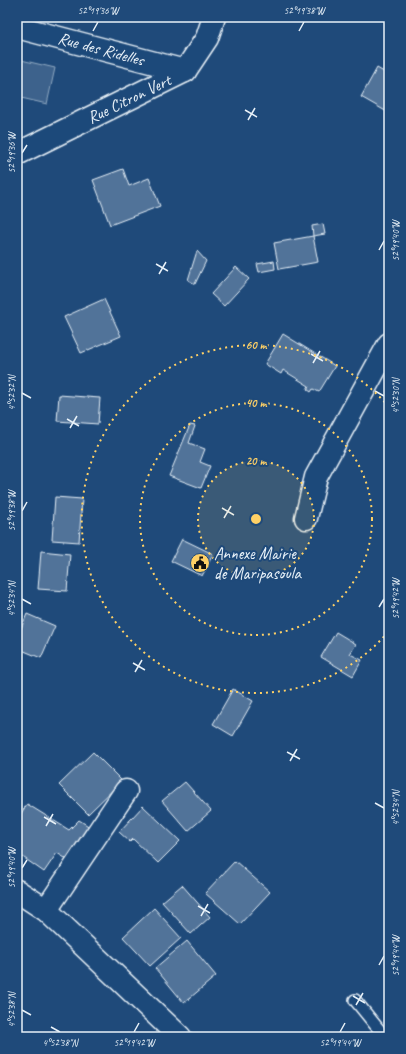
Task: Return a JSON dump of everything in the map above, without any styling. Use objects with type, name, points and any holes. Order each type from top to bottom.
[{"type":"street","name":"Rue Citron Vert","points":[[17,154],[185,71],[207,38],[214,17]]},
{"type":"street","name":"Rue des Ridelles","points":[[17,27],[185,71]]},
{"type":"street","points":[[306,518],[316,477],[389,344]]},
{"type":"street","points":[[46,910],[126,790]]},
{"type":"street","points":[[17,891],[46,910],[180,1037]]},
{"type":"lane","points":[[355,1000],[385,1037]]},
{"type":"shaded area","points":[[17,59],[55,68],[47,104],[17,97]]},
{"type":"building","points":[[377,68],[389,75],[389,113],[361,97]]},
{"type":"building","points":[[123,169],[129,186],[149,178],[160,206],[110,225],[93,180]]},
{"type":"building","points":[[323,224],[325,234],[313,236],[312,226]]},
{"type":"building","points":[[313,236],[318,262],[279,269],[274,243]]},
{"type":"building","points":[[197,251],[206,261],[195,284],[188,280]]},
{"type":"building","points":[[274,261],[275,269],[259,272],[257,264]]},
{"type":"building","points":[[236,267],[249,279],[224,306],[211,294]]},
{"type":"building","points":[[104,299],[121,336],[81,353],[64,317]]},
{"type":"building","points":[[283,334],[335,366],[319,392],[313,389],[311,392],[307,389],[309,386],[283,370],[281,374],[265,364]]},
{"type":"building","points":[[59,395],[100,398],[98,424],[57,421]]},
{"type":"building","points":[[190,425],[195,426],[189,443],[205,449],[200,462],[210,466],[201,488],[169,476]]},
{"type":"building","points":[[55,497],[82,499],[79,542],[52,540]]},
{"type":"building","points":[[182,539],[213,554],[202,576],[171,561]]},
{"type":"building","points":[[41,551],[70,554],[67,591],[38,589]]},
{"type":"building","points":[[27,614],[55,626],[41,658],[17,648],[17,638]]},
{"type":"building","points":[[336,632],[356,644],[350,654],[362,660],[353,676],[321,657]]},
{"type":"building","points":[[233,689],[253,701],[233,736],[213,724]]},
{"type":"building","points":[[93,752],[122,781],[88,814],[59,785]]},
{"type":"building","points":[[185,782],[211,811],[188,831],[162,801]]},
{"type":"building","points":[[27,804],[69,830],[79,820],[93,829],[73,863],[57,853],[44,872],[17,853],[17,820]]},
{"type":"building","points":[[143,806],[180,841],[158,863],[133,839],[130,842],[119,832]]},
{"type":"building","points":[[235,861],[270,892],[240,924],[205,893]]},
{"type":"building","points":[[182,885],[210,917],[191,934],[162,902]]},
{"type":"building","points":[[154,908],[181,938],[150,966],[123,937]]},
{"type":"building","points":[[187,941],[216,976],[184,1003],[155,968]]},
{"type":"place","name":"Annexe Mairie de Maripasoula","points":[[200,563]]}]
